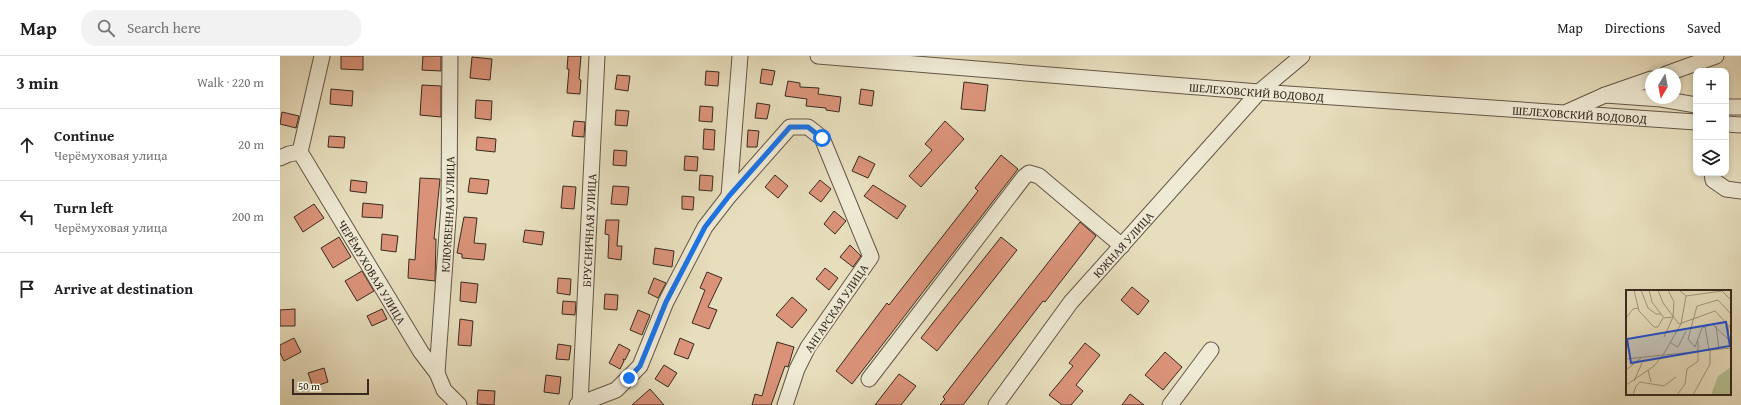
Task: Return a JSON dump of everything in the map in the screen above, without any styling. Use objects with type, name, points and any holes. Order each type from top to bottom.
[{"type":"street","points":[[280,158],[289,154],[300,152],[322,56]]},
{"type":"street","name":"КЛЮКВЕННАЯ УЛИЦА","points":[[437,373],[449,205],[450,56]]},
{"type":"street","name":"БРУСНИЧНАЯ УЛИЦА","points":[[578,405],[597,56]]},
{"type":"street","points":[[578,405],[616,390],[640,366],[666,302],[705,227],[729,196],[740,56]]},
{"type":"street","name":"ШЕЛЕХОВСКИЙ ВОДОВОД","points":[[818,56],[1259,92],[1693,122]]},
{"type":"street","name":"ЮЖНАЯ УЛИЦА","points":[[996,405],[1071,302],[1259,92],[1302,56]]},
{"type":"street","points":[[1681,69],[1716,56]]},
{"type":"street","points":[[1566,113],[1604,95],[1645,81]]},
{"type":"street","points":[[1604,95],[1661,99],[1693,104]]},
{"type":"street","points":[[1729,107],[1741,107]]},
{"type":"street","points":[[1729,124],[1741,126]]},
{"type":"street","name":"АНГАРСКАЯ УЛИЦА","points":[[729,196],[790,127],[808,127],[822,138],[871,257],[808,347],[797,369],[785,405]]},
{"type":"street","name":"ЧЕРЁМУХОВАЯ УЛИЦА","points":[[300,152],[421,352],[437,373],[444,390],[459,405]]},
{"type":"street","points":[[869,380],[1024,177],[1029,173],[1039,176],[1122,246]]},
{"type":"street","points":[[1712,176],[1713,180],[1726,189],[1741,191]]},
{"type":"street","points":[[1170,405],[1211,350]]},
{"type":"building","points":[[341,56],[363,56],[363,70],[341,69]]},
{"type":"building","points":[[423,56],[441,56],[441,71],[422,70]]},
{"type":"building","points":[[568,56],[581,56],[579,79],[581,80],[580,94],[567,93],[569,69],[567,69]]},
{"type":"building","points":[[472,57],[492,59],[490,80],[470,78]]},
{"type":"building","points":[[762,69],[775,71],[772,85],[760,83]]},
{"type":"building","points":[[706,71],[719,72],[718,86],[705,85]]},
{"type":"building","points":[[617,75],[630,76],[628,91],[615,89]]},
{"type":"building","points":[[788,81],[800,83],[800,87],[819,88],[818,94],[841,97],[839,112],[826,110],[826,108],[806,106],[807,99],[785,96]]},
{"type":"building","points":[[964,82],[988,85],[985,111],[961,109]]},
{"type":"building","points":[[422,85],[441,86],[441,117],[420,115]]},
{"type":"building","points":[[331,89],[353,91],[352,106],[330,104]]},
{"type":"building","points":[[861,89],[874,91],[872,106],[859,104]]},
{"type":"building","points":[[476,100],[492,101],[491,120],[475,118]]},
{"type":"building","points":[[757,103],[770,105],[767,119],[755,118]]},
{"type":"building","points":[[700,106],[713,107],[712,122],[699,121]]},
{"type":"building","points":[[616,110],[629,111],[627,126],[615,125]]},
{"type":"building","points":[[282,112],[299,116],[296,128],[280,124]]},
{"type":"building","points":[[574,121],[585,122],[584,137],[572,136]]},
{"type":"building","points":[[945,121],[964,139],[921,187],[909,176],[932,150],[925,144]]},
{"type":"building","points":[[704,129],[715,130],[714,150],[703,149]]},
{"type":"building","points":[[748,130],[759,131],[757,147],[747,147]]},
{"type":"building","points":[[329,136],[345,137],[344,148],[328,147]]},
{"type":"building","points":[[477,137],[496,139],[495,152],[476,150]]},
{"type":"building","points":[[614,150],[627,151],[626,166],[613,165]]},
{"type":"building","points":[[1001,155],[1018,169],[852,384],[836,371],[887,303],[889,305],[978,191],[975,188]]},
{"type":"building","points":[[685,156],[698,157],[697,171],[684,170]]},
{"type":"building","points":[[859,156],[875,164],[868,178],[852,171]]},
{"type":"building","points":[[700,175],[713,176],[712,191],[699,190]]},
{"type":"building","points":[[775,175],[788,186],[778,198],[765,187]]},
{"type":"building","points":[[420,178],[440,179],[434,239],[436,239],[435,281],[408,278],[409,259],[415,260]]},
{"type":"building","points":[[470,178],[489,180],[487,194],[468,192]]},
{"type":"building","points":[[351,180],[367,182],[366,193],[350,191]]},
{"type":"building","points":[[820,180],[831,189],[821,202],[809,193]]},
{"type":"building","points":[[873,185],[906,206],[897,219],[864,196]]},
{"type":"building","points":[[563,186],[576,187],[574,209],[561,208]]},
{"type":"building","points":[[613,186],[629,187],[627,205],[611,204]]},
{"type":"building","points":[[682,196],[694,197],[693,210],[682,209]]},
{"type":"building","points":[[363,203],[383,205],[382,218],[362,217]]},
{"type":"building","points":[[314,204],[324,218],[303,232],[294,217]]},
{"type":"building","points":[[834,211],[846,221],[835,234],[824,224]]},
{"type":"building","points":[[464,217],[477,218],[474,243],[486,244],[484,260],[462,258],[462,254],[457,253]]},
{"type":"building","points":[[606,220],[619,220],[617,246],[622,246],[621,260],[608,258],[609,235],[605,234]]},
{"type":"building","points":[[1080,222],[1096,236],[1045,302],[1043,301],[963,405],[940,405],[945,399],[943,397]]},
{"type":"building","points":[[525,230],[544,232],[542,245],[523,242]]},
{"type":"building","points":[[382,234],[398,236],[396,252],[381,250]]},
{"type":"building","points":[[339,237],[351,257],[333,268],[321,248]]},
{"type":"building","points":[[1001,237],[1017,250],[937,351],[921,338]]},
{"type":"building","points":[[850,245],[861,256],[853,267],[840,257]]},
{"type":"building","points":[[655,248],[674,251],[672,267],[653,264]]},
{"type":"building","points":[[825,268],[838,278],[829,290],[816,279]]},
{"type":"building","points":[[362,271],[374,291],[357,301],[345,281]]},
{"type":"building","points":[[707,272],[722,278],[708,307],[717,310],[709,329],[692,323],[705,290],[700,288]]},
{"type":"building","points":[[558,278],[571,279],[570,295],[557,293]]},
{"type":"building","points":[[654,278],[666,283],[658,298],[648,293]]},
{"type":"building","points":[[461,282],[478,284],[476,303],[460,301]]},
{"type":"building","points":[[1132,287],[1149,301],[1138,315],[1121,300]]},
{"type":"building","points":[[605,294],[618,295],[617,310],[604,309]]},
{"type":"building","points":[[792,297],[807,310],[792,328],[776,315]]},
{"type":"building","points":[[563,301],[576,302],[575,315],[562,314]]},
{"type":"building","points":[[295,309],[295,326],[280,326],[280,310]]},
{"type":"building","points":[[382,309],[387,319],[372,326],[367,316]]},
{"type":"building","points":[[638,310],[650,315],[642,335],[630,330]]},
{"type":"building","points":[[460,319],[473,321],[471,346],[458,345]]},
{"type":"building","points":[[294,338],[301,352],[284,361],[280,353],[280,345]]},
{"type":"building","points":[[680,338],[694,344],[688,359],[674,354]]},
{"type":"building","points":[[777,342],[794,347],[788,367],[785,366],[771,405],[752,405],[755,394],[762,396]]},
{"type":"building","points":[[1085,343],[1100,355],[1076,385],[1083,391],[1071,405],[1062,405],[1049,395],[1073,366],[1069,363]]},
{"type":"building","points":[[558,344],[571,346],[569,360],[556,359]]},
{"type":"building","points":[[619,344],[630,350],[625,360],[623,359],[624,361],[620,369],[609,363]]},
{"type":"building","points":[[1165,352],[1182,367],[1163,390],[1145,375]]},
{"type":"building","points":[[664,365],[677,373],[668,387],[655,379]]},
{"type":"building","points":[[324,368],[328,382],[313,387],[308,373]]},
{"type":"building","points":[[899,374],[916,386],[901,405],[875,405]]},
{"type":"building","points":[[546,375],[561,377],[559,394],[544,392]]},
{"type":"building","points":[[650,389],[664,405],[632,405]]},
{"type":"building","points":[[478,390],[495,391],[494,405],[477,404]]},
{"type":"building","points":[[1130,394],[1144,405],[1122,405]]},
{"type":"route","points":[[629,378],[640,366],[666,302],[705,227],[729,196],[790,127],[808,127],[822,138]]}]
